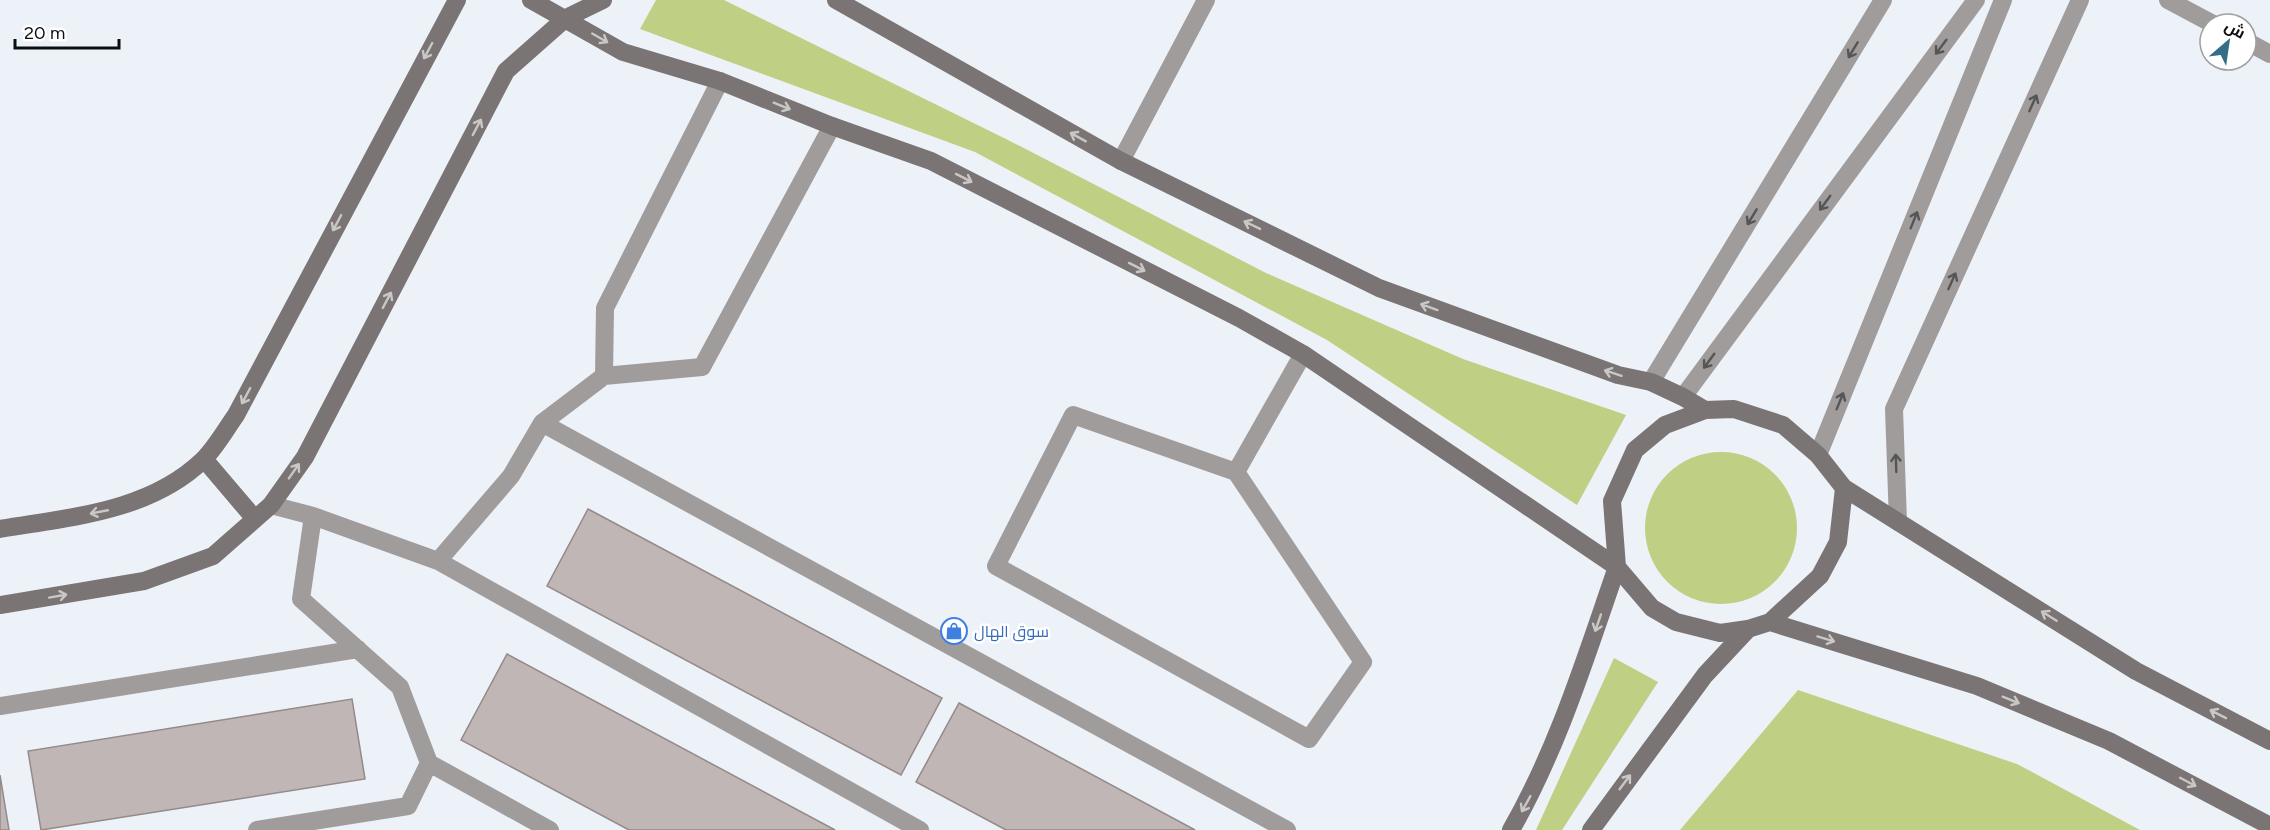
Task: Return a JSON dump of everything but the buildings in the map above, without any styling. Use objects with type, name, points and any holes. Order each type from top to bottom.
[{"type":"main road","points":[[0,529],[107,511],[172,484],[204,459],[236,415],[457,0]]},
{"type":"main road","points":[[531,0],[623,52],[720,81],[832,126],[931,161],[1239,318],[1303,354],[1617,567],[1652,608],[1676,622],[1720,633],[1748,630],[1770,622],[1820,576],[1838,542],[1844,488]]},
{"type":"main road","points":[[0,605],[144,581],[213,556],[271,505],[305,457],[506,71],[566,18],[603,0]]},
{"type":"main road","points":[[836,0],[1121,161],[1379,288],[1618,375],[1651,382],[1705,410]]},
{"type":"main road","points":[[1511,830],[1532,793],[1580,674],[1617,567],[1612,501],[1635,450],[1665,425],[1705,410],[1734,409],[1783,425],[1818,455],[1844,488],[2136,671],[2270,741]]},
{"type":"main road","points":[[204,459],[255,519]]},
{"type":"main road","points":[[1770,622],[1977,686],[2109,741],[2270,826]]},
{"type":"main road","points":[[1591,830],[1705,675],[1748,630]]},
{"type":"street","points":[[1121,161],[1206,0]]},
{"type":"street","points":[[1651,382],[1884,0]]},
{"type":"street","points":[[1683,397],[1976,0]]},
{"type":"street","points":[[1818,455],[2003,0]]},
{"type":"street","points":[[1898,522],[1894,409],[2080,0]]},
{"type":"street","points":[[2168,0],[2198,16]]},
{"type":"street","points":[[604,376],[605,308],[720,81]]},
{"type":"street","points":[[438,561],[511,476],[542,423],[604,376],[702,367],[832,126]]},
{"type":"street","points":[[1236,472],[1303,354]]},
{"type":"street","points":[[1073,415],[1236,472],[1363,662],[1309,739],[996,566],[1073,415]]},
{"type":"street","points":[[542,423],[1287,830]]},
{"type":"street","points":[[271,505],[313,516],[438,561],[920,830]]},
{"type":"street","points":[[313,516],[301,599],[400,687],[429,763],[550,830]]},
{"type":"street","points":[[0,706],[358,649]]},
{"type":"street","points":[[257,830],[408,806],[429,763]]},
{"type":"green space","points":[[656,0],[724,0],[1008,140],[1266,273],[1463,359],[1626,415],[1577,505],[1327,340],[975,152],[640,29]]},
{"type":"green space","points":[[1721,452],[1736,453],[1750,458],[1775,474],[1791,499],[1796,513],[1796,543],[1791,557],[1775,582],[1750,598],[1736,603],[1721,604],[1706,603],[1692,598],[1667,582],[1651,557],[1646,543],[1645,528],[1646,513],[1651,499],[1667,474],[1692,458],[1706,453]]},
{"type":"green space","points":[[1614,658],[1658,682],[1562,830],[1536,830]]},
{"type":"green space","points":[[1798,690],[2017,764],[2140,830],[1680,830]]},
{"type":"place","name":"سوق الهال","points":[[954,631]]}]
